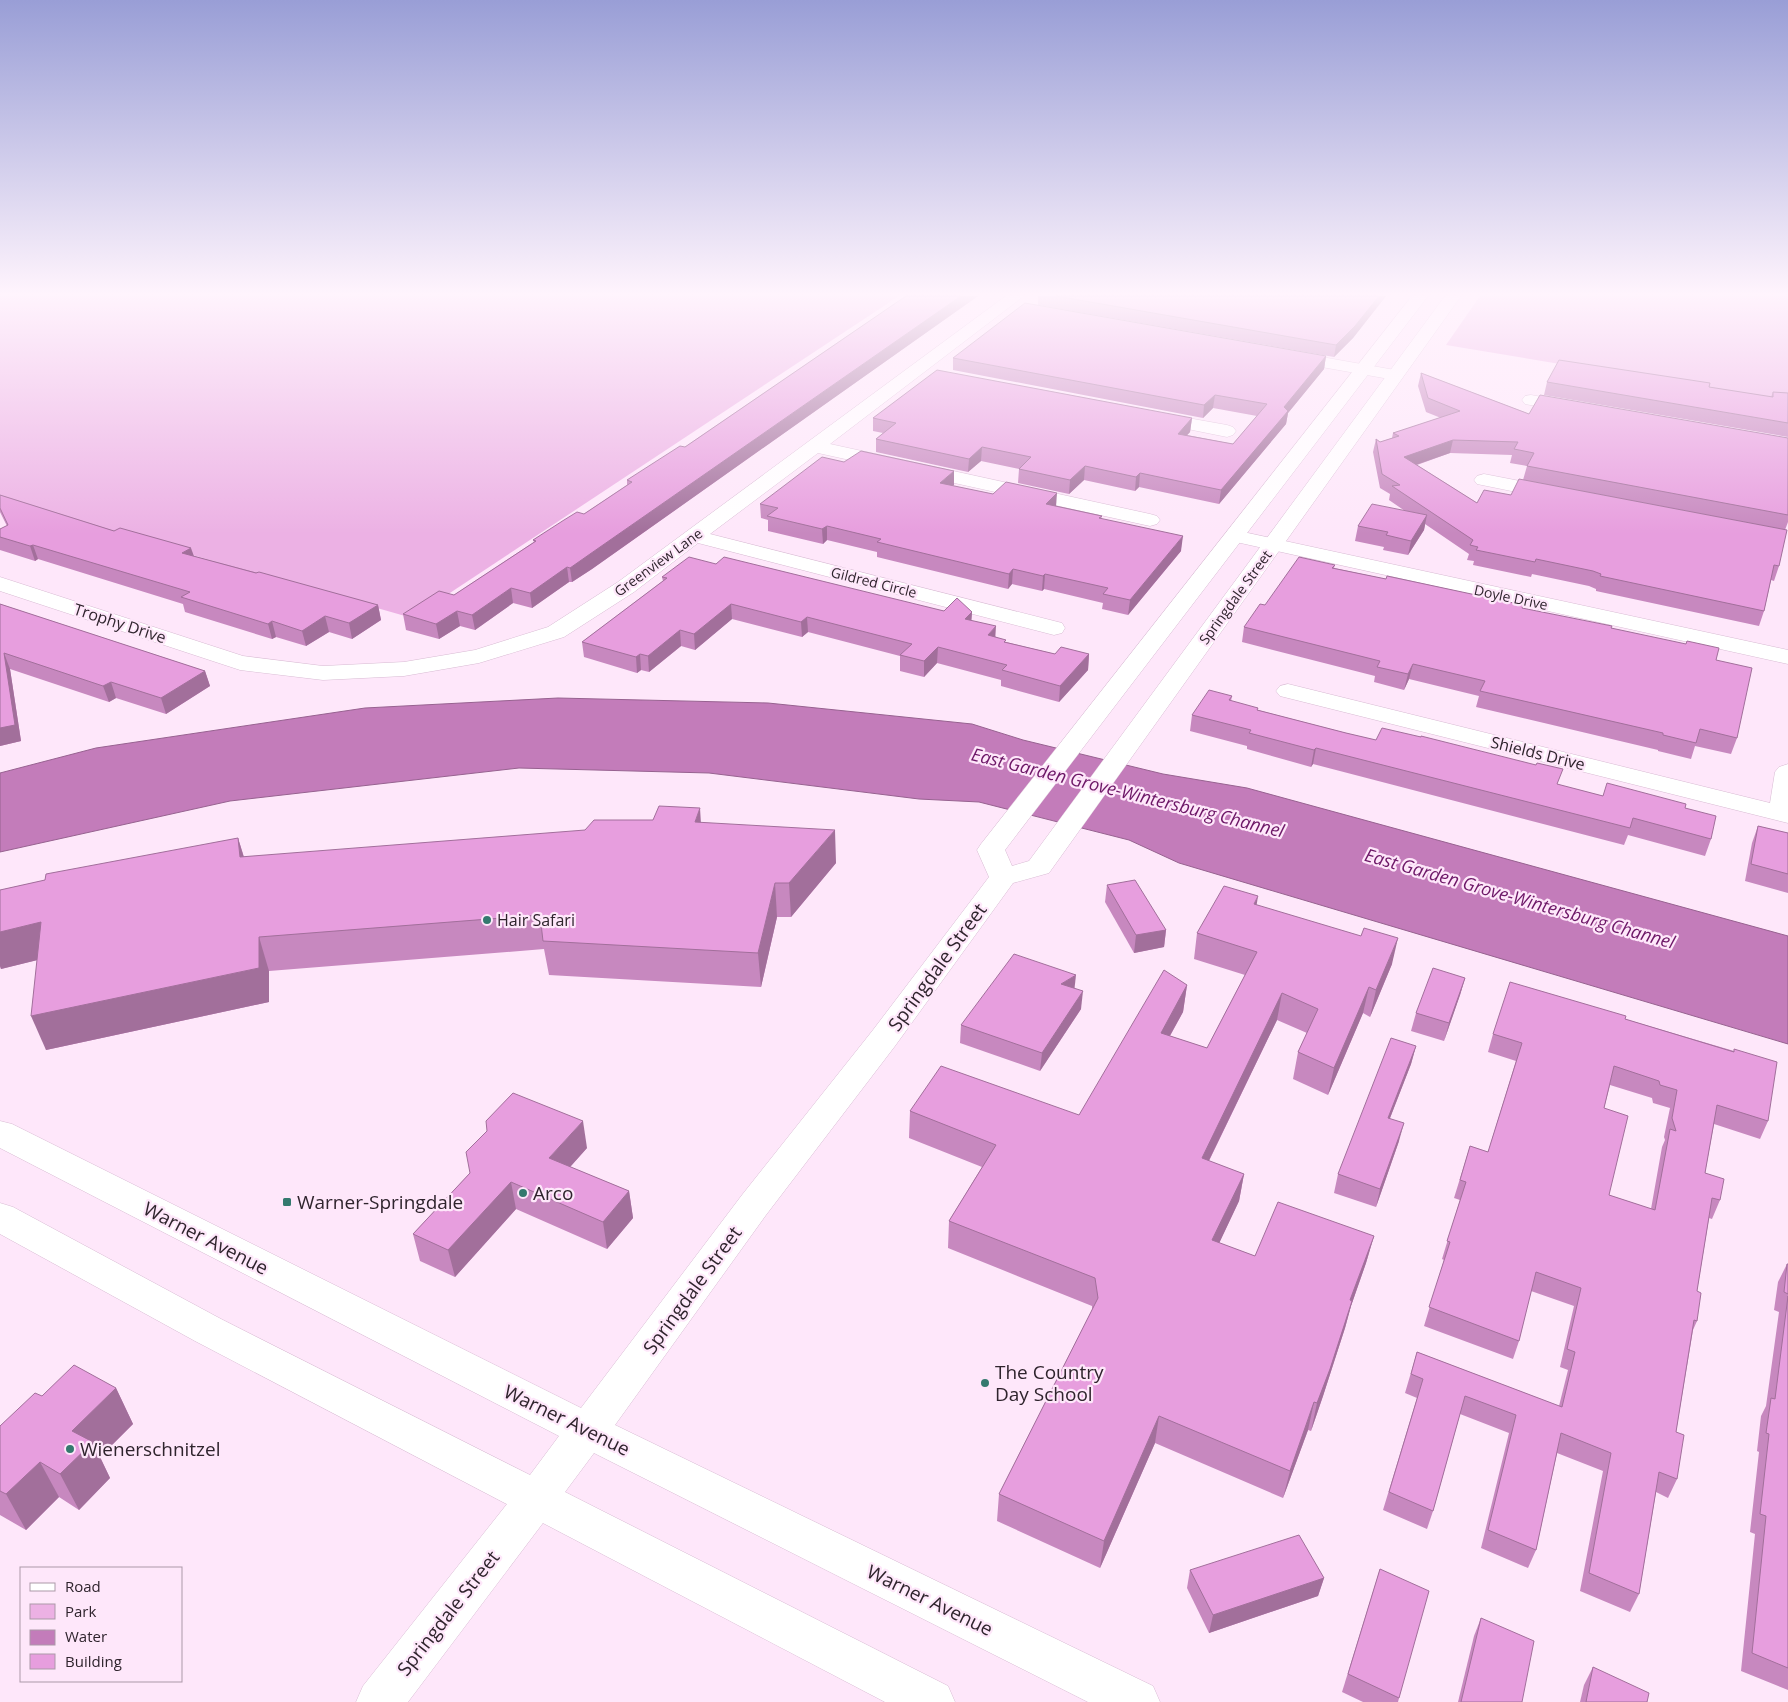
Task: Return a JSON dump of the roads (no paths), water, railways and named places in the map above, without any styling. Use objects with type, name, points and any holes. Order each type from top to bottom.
[{"type":"main road","name":"Greenview Lane","points":[[240,663],[323,673],[404,669],[479,656],[556,632],[626,587],[814,446],[922,375]]},
{"type":"main road","points":[[1003,877],[991,850],[1357,375]]},
{"type":"main road","name":"Springdale Street","points":[[379,1702],[537,1498],[754,1206],[884,1038],[1003,877],[1039,867],[1394,375]]},
{"type":"main road","points":[[1532,400],[1588,410]]},
{"type":"main road","points":[[1140,414],[1227,431]]},
{"type":"main road","points":[[814,446],[1150,520]]},
{"type":"main road","points":[[1484,480],[1572,497]]},
{"type":"main road","name":"Gildred Circle","points":[[694,536],[1054,628]]},
{"type":"main road","name":"Doyle Drive","points":[[1234,536],[1788,657]]},
{"type":"main road","name":"Trophy Drive","points":[[0,584],[240,663]]},
{"type":"main road","name":"Shields Drive","points":[[1288,691],[1785,814]]},
{"type":"main road","points":[[1785,814],[1788,772]]},
{"type":"main road","name":"Warner Avenue","points":[[0,1132],[311,1292],[1137,1702]]},
{"type":"main road","points":[[0,1217],[208,1330],[932,1702]]},
{"type":"water","name":"East Garden Grove-Wintersburg Channel","points":[[558,698],[768,703],[972,724],[1023,740],[1163,774],[1247,788],[1788,936],[1788,1044],[1179,863],[1129,840],[979,802],[919,799],[709,773],[519,768],[230,801],[0,852],[0,773],[96,748],[365,708]]},
{"type":"place","name":"Hair Safari","points":[[487,920]]},
{"type":"place","name":"Arco","points":[[523,1193]]},
{"type":"place","name":"Warner-Springdale","points":[[287,1202]]},
{"type":"place","name":"The Country Day School","points":[[985,1383]]},
{"type":"place","name":"Wienerschnitzel","points":[[70,1449]]}]
